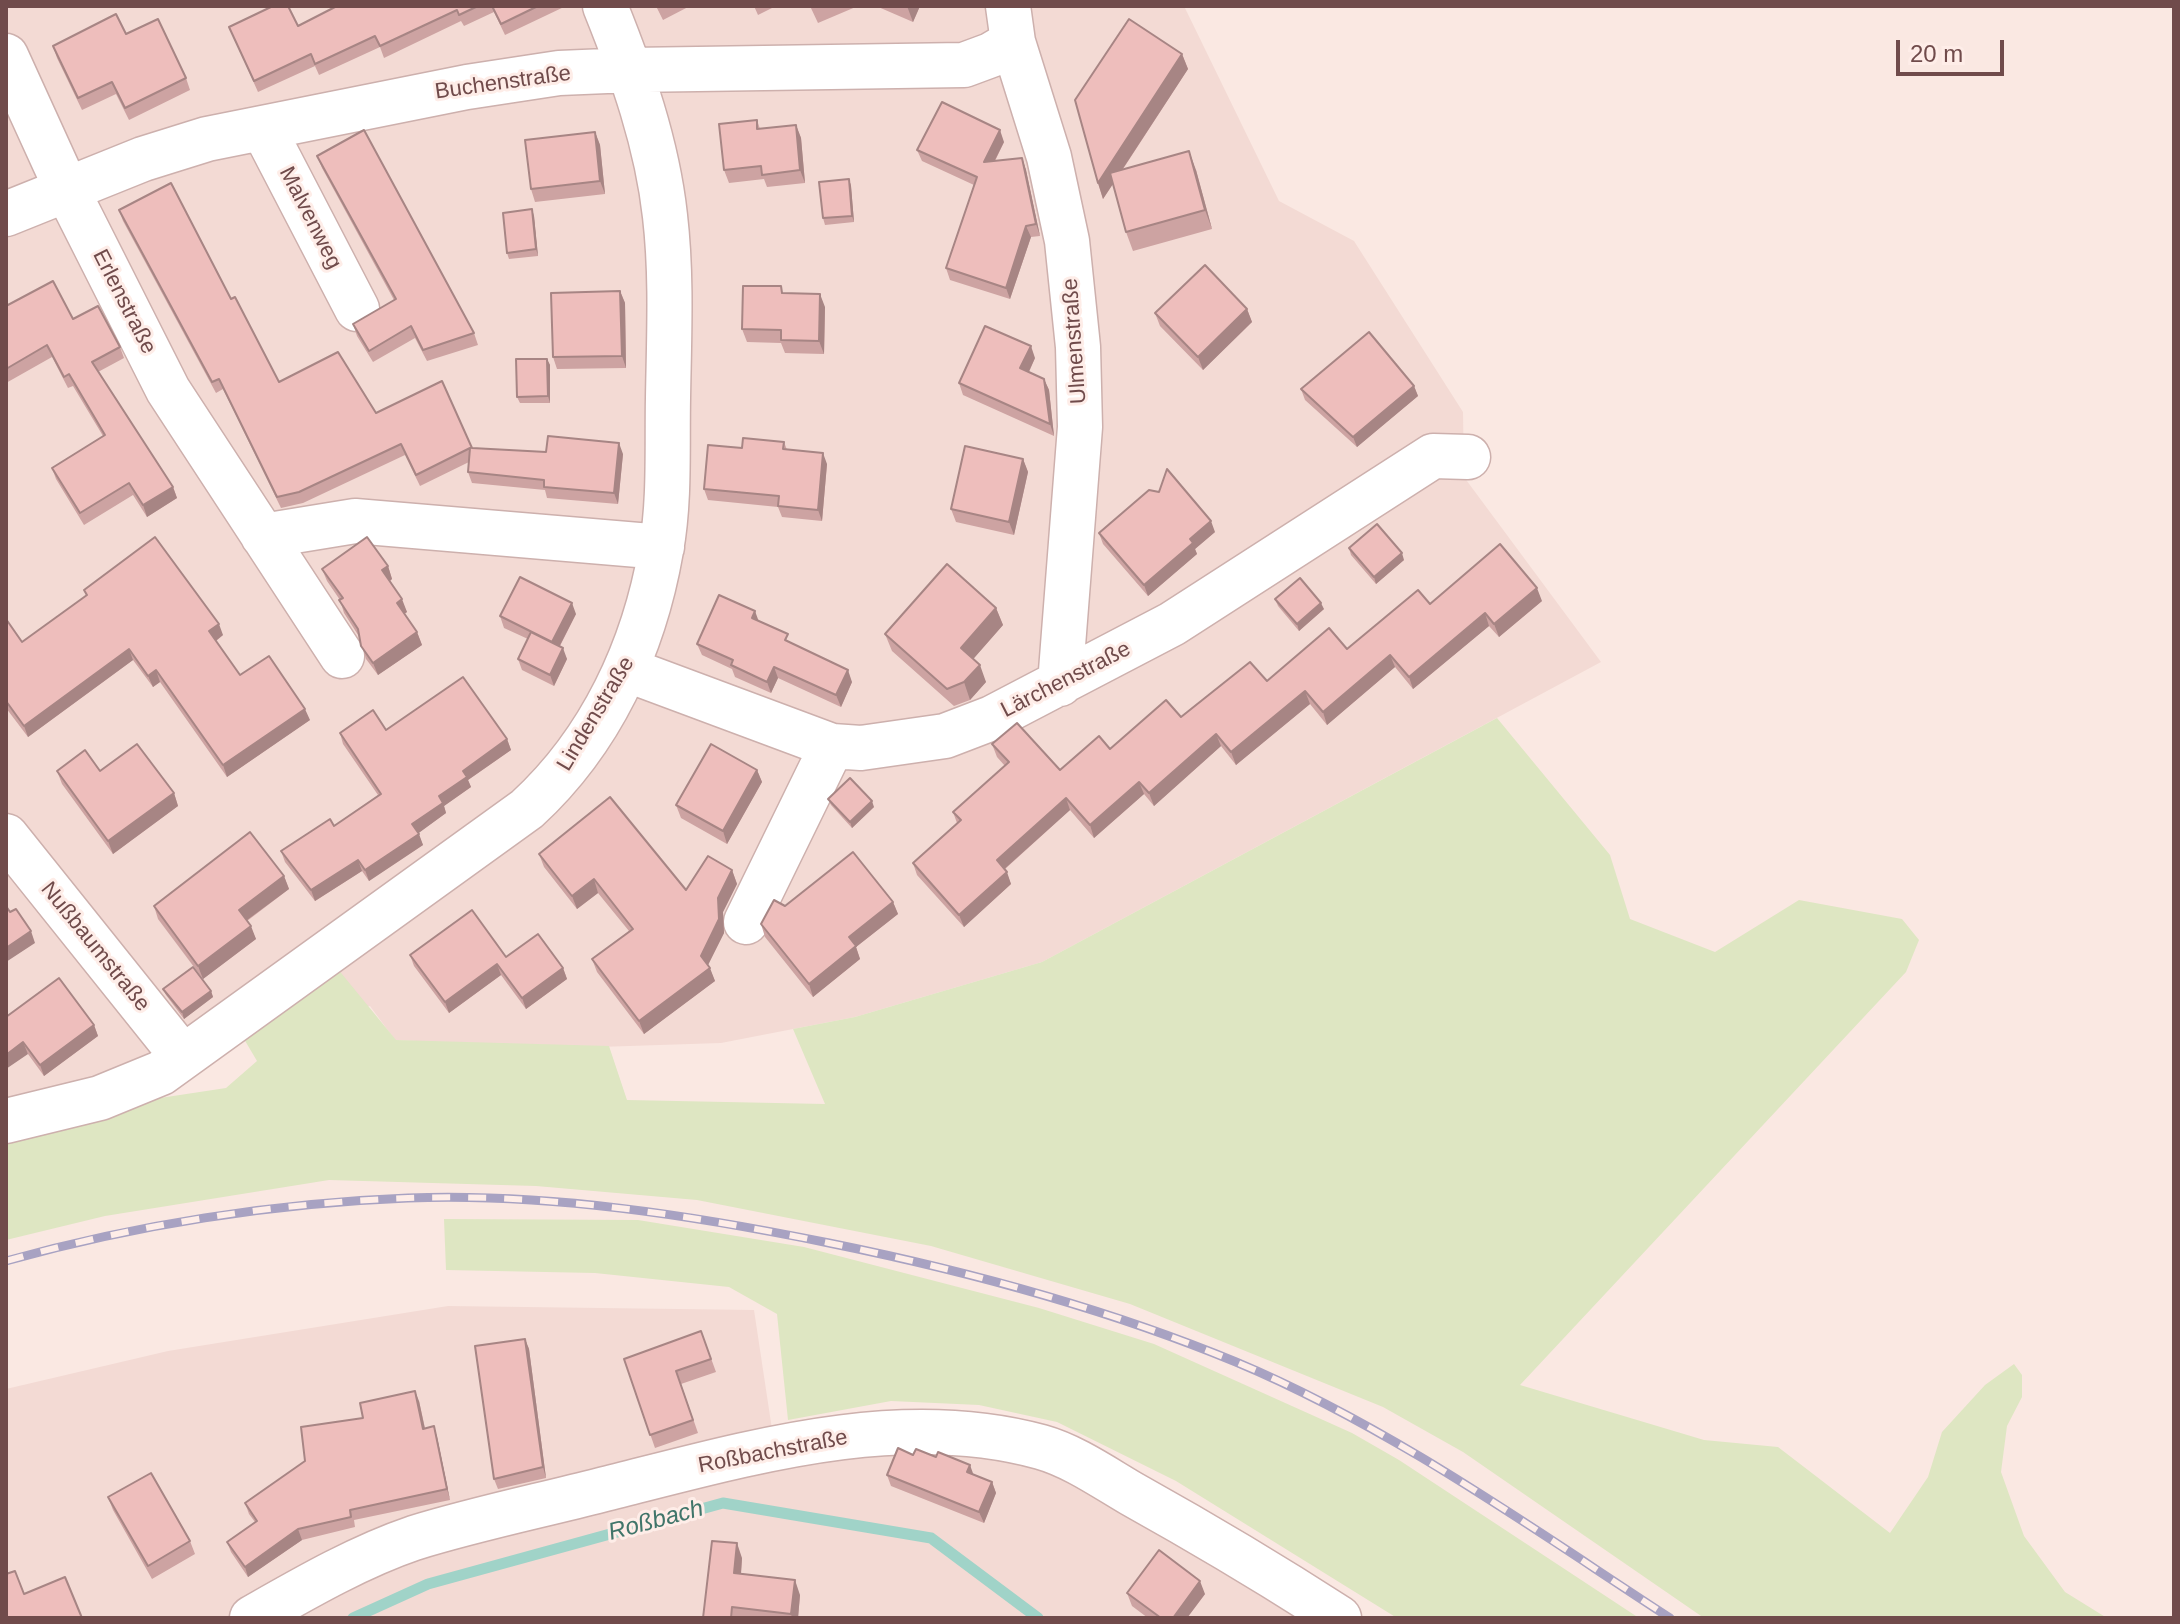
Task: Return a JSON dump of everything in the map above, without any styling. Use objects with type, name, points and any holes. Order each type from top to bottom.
[{"type":"street","name":"Lindenstraße","points":[[6,1121],[134,1087],[183,1057],[527,809],[573,762],[628,670],[646,616],[662,547],[670,277],[665,213],[652,144],[631,70],[605,6]]},
{"type":"street","name":"Buchenstraße","points":[[6,214],[143,159],[207,139],[467,87],[559,73],[964,65],[991,55],[1011,24]]},
{"type":"street","name":"Ulmenstraße","points":[[1011,24],[1049,157],[1067,241],[1078,347],[1080,427],[1060,684]]},
{"type":"street","name":"Erlenstraße","points":[[6,56],[67,190],[168,390],[342,656]]},
{"type":"street","name":"Malvenweg","points":[[263,128],[357,309]]},
{"type":"street","name":"Lärchenstraße","points":[[628,670],[832,746],[861,748],[945,736],[992,718],[1172,624],[1433,456],[1468,457]]},
{"type":"street","points":[[263,536],[355,521],[662,547]]},
{"type":"street","points":[[746,922],[832,746]]},
{"type":"street","name":"Nußbaumstraße","points":[[6,836],[183,1057]]},
{"type":"street","name":"Roßbachstraße","points":[[252,1618],[346,1568],[412,1539],[716,1461],[848,1436],[954,1432],[1043,1448],[1086,1467],[1339,1618]]},
{"type":"shaded area","points":[[6,6],[1184,6],[1279,201],[1354,241],[1463,412],[1464,477],[1601,662],[1042,962],[855,1017],[721,1043],[568,1048],[395,1040],[370,1006],[244,1039],[160,1098],[107,1116],[6,1137]]},
{"type":"shaded area","points":[[448,1306],[754,1310],[773,1436],[956,1422],[1344,1618],[6,1618],[6,1389],[168,1351]]},
{"type":"green space","points":[[1497,718],[1610,855],[1630,919],[1715,952],[1799,900],[1902,919],[1919,940],[1906,972],[1520,1385],[1704,1440],[1778,1447],[1890,1533],[1928,1477],[1942,1432],[1985,1385],[2014,1364],[2022,1375],[2022,1397],[2007,1426],[2001,1472],[2024,1536],[2065,1592],[2107,1618],[1704,1618],[1463,1452],[1383,1407],[1130,1304],[931,1246],[697,1200],[536,1186],[329,1180],[105,1216],[6,1240],[6,1137],[107,1116],[160,1098],[226,1088],[257,1061],[244,1039],[337,968],[396,1040],[609,1046],[627,1100],[825,1104],[793,1029],[855,1017],[1042,962]]},
{"type":"green space","points":[[444,1219],[638,1220],[804,1247],[1039,1308],[1154,1344],[1352,1433],[1399,1460],[1639,1618],[1397,1618],[1176,1481],[1057,1422],[979,1405],[891,1401],[788,1420],[777,1314],[729,1287],[595,1273],[446,1270]]},
{"type":"building","points":[[273,6],[288,6],[298,26],[337,6],[478,6],[459,15],[457,10],[380,46],[375,36],[315,64],[311,54],[254,81],[229,27]]},
{"type":"building","points":[[492,6],[538,6],[501,24]]},
{"type":"building","points":[[116,14],[126,34],[158,19],[186,78],[125,108],[112,82],[78,98],[53,46]]},
{"type":"building","points":[[1129,19],[1182,54],[1098,183],[1075,100]]},
{"type":"building","points":[[942,102],[1000,130],[984,162],[1022,158],[1036,224],[1026,226],[1006,288],[946,268],[977,177],[917,150]]},
{"type":"building","points":[[757,120],[757,129],[796,125],[800,170],[762,175],[761,166],[724,170],[719,124]]},
{"type":"building","points":[[364,130],[474,333],[423,350],[411,326],[369,351],[353,324],[396,299],[317,156]]},
{"type":"building","points":[[595,132],[600,181],[531,189],[525,140]]},
{"type":"building","points":[[1189,151],[1205,210],[1126,232],[1110,173]]},
{"type":"building","points":[[849,179],[852,216],[823,218],[819,182]]},
{"type":"building","points":[[171,183],[231,299],[235,297],[279,382],[338,352],[376,413],[442,381],[472,448],[546,452],[548,436],[619,443],[614,493],[544,487],[544,480],[468,472],[470,448],[416,475],[401,444],[299,492],[277,497],[219,379],[212,382],[119,210]]},
{"type":"building","points":[[532,209],[536,249],[507,253],[503,213]]},
{"type":"building","points":[[1205,265],[1247,309],[1198,357],[1155,313]]},
{"type":"building","points":[[53,281],[73,319],[98,306],[120,347],[92,362],[173,487],[143,505],[129,483],[80,513],[52,468],[105,435],[69,374],[64,377],[47,345],[6,369],[6,306]]},
{"type":"building","points":[[743,286],[781,286],[782,293],[820,294],[819,341],[781,340],[781,330],[742,329]]},
{"type":"building","points":[[620,291],[622,356],[553,357],[551,293]]},
{"type":"building","points":[[985,326],[1031,346],[1020,368],[1044,379],[1050,424],[959,383]]},
{"type":"building","points":[[1369,332],[1414,386],[1353,437],[1301,389]]},
{"type":"building","points":[[516,359],[547,359],[548,396],[517,397]]},
{"type":"building","points":[[743,438],[784,442],[783,449],[823,453],[818,510],[778,506],[779,496],[704,489],[708,445],[742,448]]},
{"type":"building","points":[[965,446],[1023,459],[1009,522],[951,509]]},
{"type":"building","points":[[1167,469],[1211,521],[1190,539],[1193,543],[1144,585],[1099,533],[1149,490],[1159,492]]},
{"type":"building","points":[[1377,524],[1402,553],[1374,577],[1349,548]]},
{"type":"building","points":[[155,537],[219,624],[209,631],[240,675],[269,656],[305,709],[223,765],[156,670],[148,676],[129,649],[24,726],[6,701],[6,619],[22,642],[87,595],[84,590]]},
{"type":"building","points":[[367,537],[388,566],[382,570],[402,599],[397,603],[417,632],[373,663],[361,646],[358,629],[339,600],[343,598],[322,569]]},
{"type":"building","points":[[1500,544],[1537,588],[1494,624],[1485,613],[1409,677],[1390,655],[1323,712],[1305,691],[1231,752],[1216,734],[1149,793],[1139,782],[1090,825],[1066,798],[997,860],[1007,872],[959,915],[913,863],[961,820],[953,812],[1009,762],[992,744],[1017,723],[1060,770],[1099,736],[1110,749],[1166,700],[1181,717],[1250,662],[1267,681],[1329,628],[1347,649],[1418,590],[1430,604]]},
{"type":"building","points":[[947,564],[996,608],[961,648],[980,665],[964,682],[947,689],[885,634]]},
{"type":"building","points":[[520,577],[572,603],[552,642],[500,616]]},
{"type":"building","points":[[1300,578],[1321,603],[1297,624],[1275,599]]},
{"type":"building","points":[[719,595],[755,611],[752,618],[788,634],[785,640],[848,670],[836,695],[774,667],[767,682],[731,665],[733,660],[697,644]]},
{"type":"building","points":[[531,632],[563,648],[550,675],[518,659]]},
{"type":"building","points":[[463,677],[507,739],[463,771],[467,777],[439,796],[443,803],[412,824],[419,834],[365,870],[358,860],[311,890],[281,851],[330,819],[334,826],[381,794],[340,733],[373,710],[386,730]]},
{"type":"building","points":[[137,744],[174,793],[108,841],[57,771],[85,750],[100,771]]},
{"type":"building","points":[[711,744],[757,770],[723,831],[676,805]]},
{"type":"building","points":[[850,778],[872,801],[850,822],[828,799]]},
{"type":"building","points":[[610,797],[686,890],[708,856],[732,870],[718,898],[719,919],[701,956],[710,968],[639,1021],[592,959],[633,929],[594,879],[572,896],[539,854]]},
{"type":"building","points":[[250,832],[284,876],[239,910],[251,926],[198,966],[154,906]]},
{"type":"building","points":[[853,852],[893,902],[849,937],[856,946],[809,984],[761,924],[774,900],[785,906]]},
{"type":"building","points":[[6,906],[10,912],[16,909],[31,931],[6,948]]},
{"type":"building","points":[[472,910],[506,957],[538,934],[563,968],[522,998],[497,964],[445,1002],[410,955]]},
{"type":"building","points":[[193,967],[211,991],[182,1012],[163,989]]},
{"type":"building","points":[[59,978],[94,1025],[40,1065],[23,1042],[6,1055],[6,1017]]},
{"type":"building","points":[[701,1331],[711,1359],[676,1371],[693,1420],[650,1435],[624,1359]]},
{"type":"building","points":[[525,1339],[543,1467],[494,1479],[475,1346]]},
{"type":"building","points":[[415,1391],[423,1429],[434,1426],[447,1489],[350,1510],[351,1517],[298,1529],[245,1567],[227,1542],[257,1521],[245,1503],[305,1461],[301,1427],[363,1418],[360,1403]]},
{"type":"building","points":[[898,1448],[913,1455],[916,1449],[936,1457],[938,1452],[970,1465],[967,1472],[992,1482],[979,1512],[887,1475]]},
{"type":"building","points":[[151,1473],[190,1541],[148,1566],[108,1497]]},
{"type":"building","points":[[712,1541],[737,1543],[734,1573],[795,1580],[791,1614],[732,1607],[731,1618],[703,1618]]},
{"type":"building","points":[[1159,1550],[1200,1581],[1173,1618],[1161,1618],[1127,1593]]},
{"type":"building","points":[[15,1571],[24,1594],[65,1577],[82,1618],[6,1618],[6,1574]]},
{"type":"waterway","name":"Roßbach","points":[[353,1618],[428,1584],[723,1503],[931,1538],[1038,1618]]},
{"type":"railway","points":[[6,1261],[104,1237],[205,1218],[307,1205],[461,1197],[567,1203],[672,1215],[881,1254],[1086,1308],[1187,1343],[1293,1388],[1459,1480],[1670,1618]]}]
